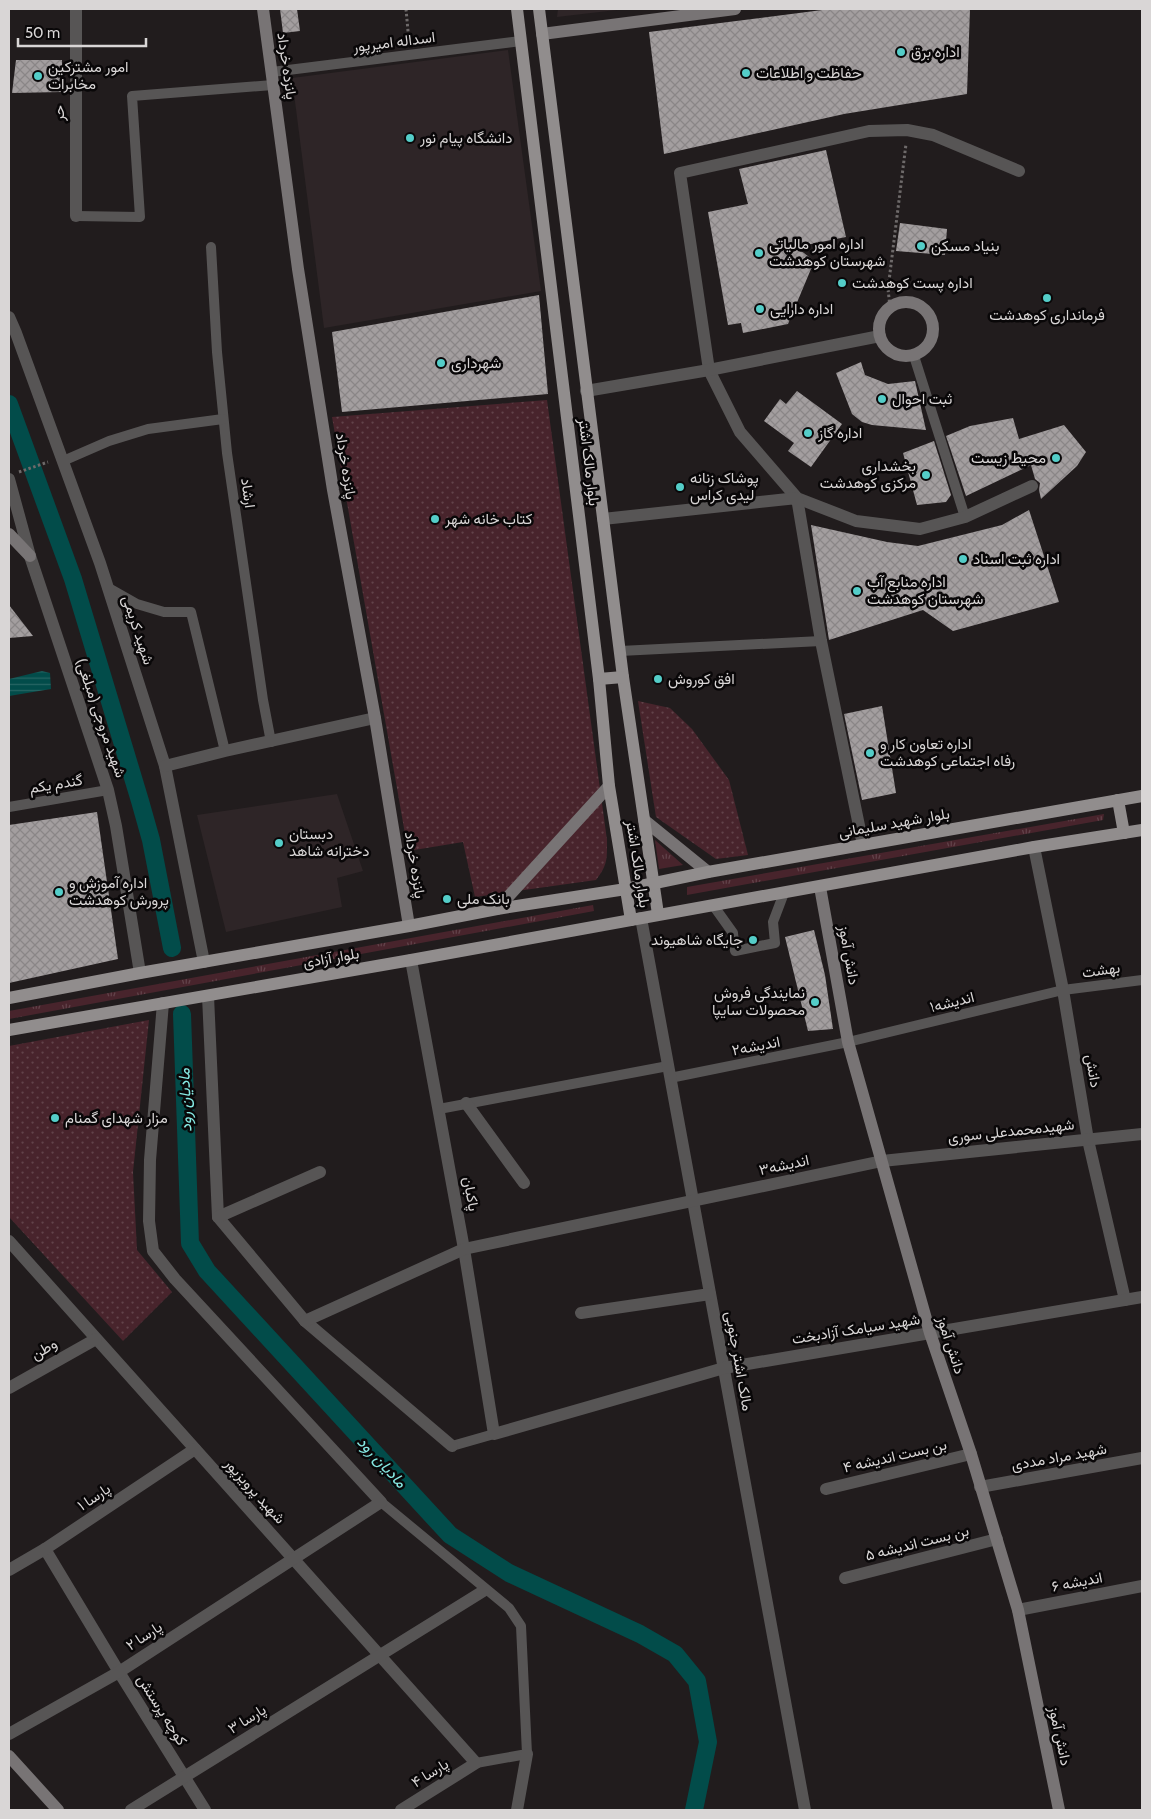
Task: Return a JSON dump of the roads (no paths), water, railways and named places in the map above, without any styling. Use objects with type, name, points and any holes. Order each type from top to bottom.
[{"type":"main road","name":"بلوار مالک اشتر","points":[[517,9],[599,679],[609,786],[626,889],[636,919]]},
{"type":"main road","name":"بلوار مالک اشتر","points":[[539,9],[623,677],[658,914]]},
{"type":"main road","points":[[599,679],[623,677]]},
{"type":"main road","name":"بلوار شهید سلیمانی","points":[[653,884],[708,872],[1142,796]]},
{"type":"main road","points":[[1118,800],[1124,833]]},
{"type":"main road","points":[[658,914],[820,887],[1034,847],[1142,830]]},
{"type":"main road","name":"بلوار آزادی","points":[[9,998],[497,909],[653,884]]},
{"type":"main road","name":"بلوار آزادی","points":[[9,1030],[411,960],[658,914]]},
{"type":"street","name":"حر","points":[[76,9],[76,216]]},
{"type":"street","name":"پانزده خرداد","points":[[263,9],[298,270],[333,490],[375,718],[409,926]]},
{"type":"street","points":[[542,34],[735,9]]},
{"type":"street","points":[[863,845],[821,641],[797,498],[740,432],[709,370],[680,173],[869,131],[907,130],[933,135],[1019,171]]},
{"type":"street","points":[[907,302],[916,303],[923,307],[933,322],[932,339],[922,352],[914,356],[905,357],[889,350],[883,344],[880,336],[880,320],[884,312],[890,307],[907,302]]},
{"type":"street","name":"شهید کریمی","points":[[9,317],[108,586],[165,766],[204,962]]},
{"type":"street","points":[[586,391],[709,370],[880,336]]},
{"type":"street","name":"شهید مروجی (مبلغی)","points":[[13,476],[30,556],[108,790],[116,826],[140,973]]},
{"type":"street","points":[[603,519],[797,498],[856,521],[920,529],[965,517],[1032,486]]},
{"type":"street","points":[[9,534],[30,556]]},
{"type":"street","points":[[165,766],[375,718]]},
{"type":"street","points":[[497,909],[609,786]]},
{"type":"street","points":[[644,820],[708,872]]},
{"type":"street","name":"دانش","points":[[1034,847],[1063,990],[1088,1140],[1125,1300]]},
{"type":"street","name":"دانش آموز","points":[[820,887],[848,1042],[930,1333],[971,1454],[1018,1610],[1059,1810]]},
{"type":"street","name":"مالک اشتر جنوبی","points":[[636,919],[669,1072],[805,1810]]},
{"type":"street","name":"پاکبان","points":[[411,960],[464,1248],[494,1434]]},
{"type":"street","points":[[208,996],[218,1217],[305,1321],[452,1446]]},
{"type":"street","points":[[164,1003],[150,1160],[149,1221],[153,1251],[175,1279],[381,1502]]},
{"type":"street","points":[[466,1103],[524,1183]]},
{"type":"street","name":"شهیدمحمدعلی سوری","points":[[882,1161],[1142,1134]]},
{"type":"street","name":"اندیشه۳","points":[[305,1321],[464,1248],[882,1161]]},
{"type":"street","points":[[218,1217],[320,1172]]},
{"type":"street","name":"شهید پرویزپور","points":[[9,1241],[476,1763]]},
{"type":"street","points":[[581,1313],[710,1294]]},
{"type":"street","name":"شهید سیامک آزادبخت","points":[[494,1434],[724,1368],[1142,1297]]},
{"type":"street","name":"وطن","points":[[9,1388],[96,1339]]},
{"type":"street","name":"پارسا ۱","points":[[9,1570],[45,1549],[195,1449]]},
{"type":"street","name":"بن بست اندیشه ۴","points":[[826,1489],[971,1454]]},
{"type":"street","name":"شهید مراد مددی","points":[[980,1487],[1142,1458]]},
{"type":"street","name":"پارسا ۲","points":[[9,1734],[119,1672],[381,1502]]},
{"type":"street","name":"بن بست اندیشه ۵","points":[[845,1578],[997,1539]]},
{"type":"street","name":"کوچه پرستش","points":[[45,1549],[205,1810]]},
{"type":"street","name":"اندیشه ۶","points":[[1018,1610],[1142,1586]]},
{"type":"street","name":"پارسا ۳","points":[[132,1810],[485,1590]]},
{"type":"street","points":[[517,1810],[527,1754]]},
{"type":"street","points":[[9,1756],[58,1810]]},
{"type":"street","name":"پارسا ۴","points":[[401,1810],[476,1763]]},
{"type":"lane","name":"اسداله امیرپور","points":[[272,72],[521,41]]},
{"type":"lane","points":[[76,216],[140,217],[132,96],[273,85]]},
{"type":"lane","name":"ارشاد","points":[[211,247],[223,419],[263,700],[271,742]]},
{"type":"lane","points":[[914,356],[965,517]]},
{"type":"lane","points":[[62,459],[109,441],[148,429],[223,419]]},
{"type":"lane","points":[[108,586],[137,604],[164,612],[190,612],[225,751]]},
{"type":"lane","points":[[620,650],[821,641]]},
{"type":"lane","name":"گندم یکم","points":[[9,806],[108,790]]},
{"type":"lane","points":[[713,905],[733,933],[735,951],[775,943],[772,922],[784,893]]},
{"type":"lane","name":"بهشت","points":[[1063,990],[1142,980]]},
{"type":"lane","name":"اندیشه۱","points":[[848,1042],[1063,990]]},
{"type":"lane","name":"اندیشه۲","points":[[439,1109],[466,1103],[848,1042]]},
{"type":"lane","points":[[452,1446],[494,1434]]},
{"type":"lane","points":[[381,1502],[509,1608],[521,1626],[527,1754],[476,1763]]},
{"type":"water","points":[[42,671],[50,673],[51,689],[9,696],[9,679]]},
{"type":"waterway","points":[[9,404],[73,579],[140,801],[151,840],[172,948]]},
{"type":"waterway","name":"مادیان رود","points":[[182,1014],[190,1243],[207,1271],[450,1535],[509,1573],[640,1634],[675,1654],[697,1681],[708,1742],[694,1810]]},
{"type":"place","name":"اداره برق","points":[[901,52]]},
{"type":"place","name":"حفاظت و اطلاعات","points":[[746,73]]},
{"type":"place","name":"امور مشترکین مخابرات","points":[[38,76]]},
{"type":"place","name":"دانشگاه پیام نور","points":[[410,138]]},
{"type":"place","name":"بنیاد مسکن","points":[[921,246]]},
{"type":"place","name":"اداره امور مالیاتی شهرستان کوهدشت","points":[[759,253]]},
{"type":"place","name":"اداره پست کوهدشت","points":[[842,283]]},
{"type":"place","name":"فرمانداری کوهدشت","points":[[1047,298]]},
{"type":"place","name":"اداره دارایی","points":[[760,309]]},
{"type":"place","name":"شهرداری","points":[[441,363]]},
{"type":"place","name":"ثبت احوال","points":[[882,399]]},
{"type":"place","name":"اداره گاز","points":[[808,433]]},
{"type":"place","name":"محیط زیست","points":[[1056,458]]},
{"type":"place","name":"بخشداری مرکزی کوهدشت","points":[[926,475]]},
{"type":"place","name":"پوشاک زنانه لیدی کراس","points":[[680,487]]},
{"type":"place","name":"کتاب خانه شهر","points":[[435,519]]},
{"type":"place","name":"اداره ثبت اسناد","points":[[963,559]]},
{"type":"place","name":"اداره منابع آب شهرستان کوهدشت","points":[[857,591]]},
{"type":"place","name":"افق کوروش","points":[[658,679]]},
{"type":"place","name":"اداره تعاون کار و رفاه اجتماعی کوهدشت","points":[[870,753]]},
{"type":"place","name":"دبستان دخترانه شاهد","points":[[279,843]]},
{"type":"place","name":"اداره آموزش و پرورش کوهدشت","points":[[59,892]]},
{"type":"place","name":"بانک ملی","points":[[447,899]]},
{"type":"place","name":"جایگاه شاهیوند","points":[[753,940]]},
{"type":"place","name":"نمایندگی فروش محصولات سایپا","points":[[815,1002]]},
{"type":"place","name":"مزار شهدای گمنام","points":[[55,1118]]}]
